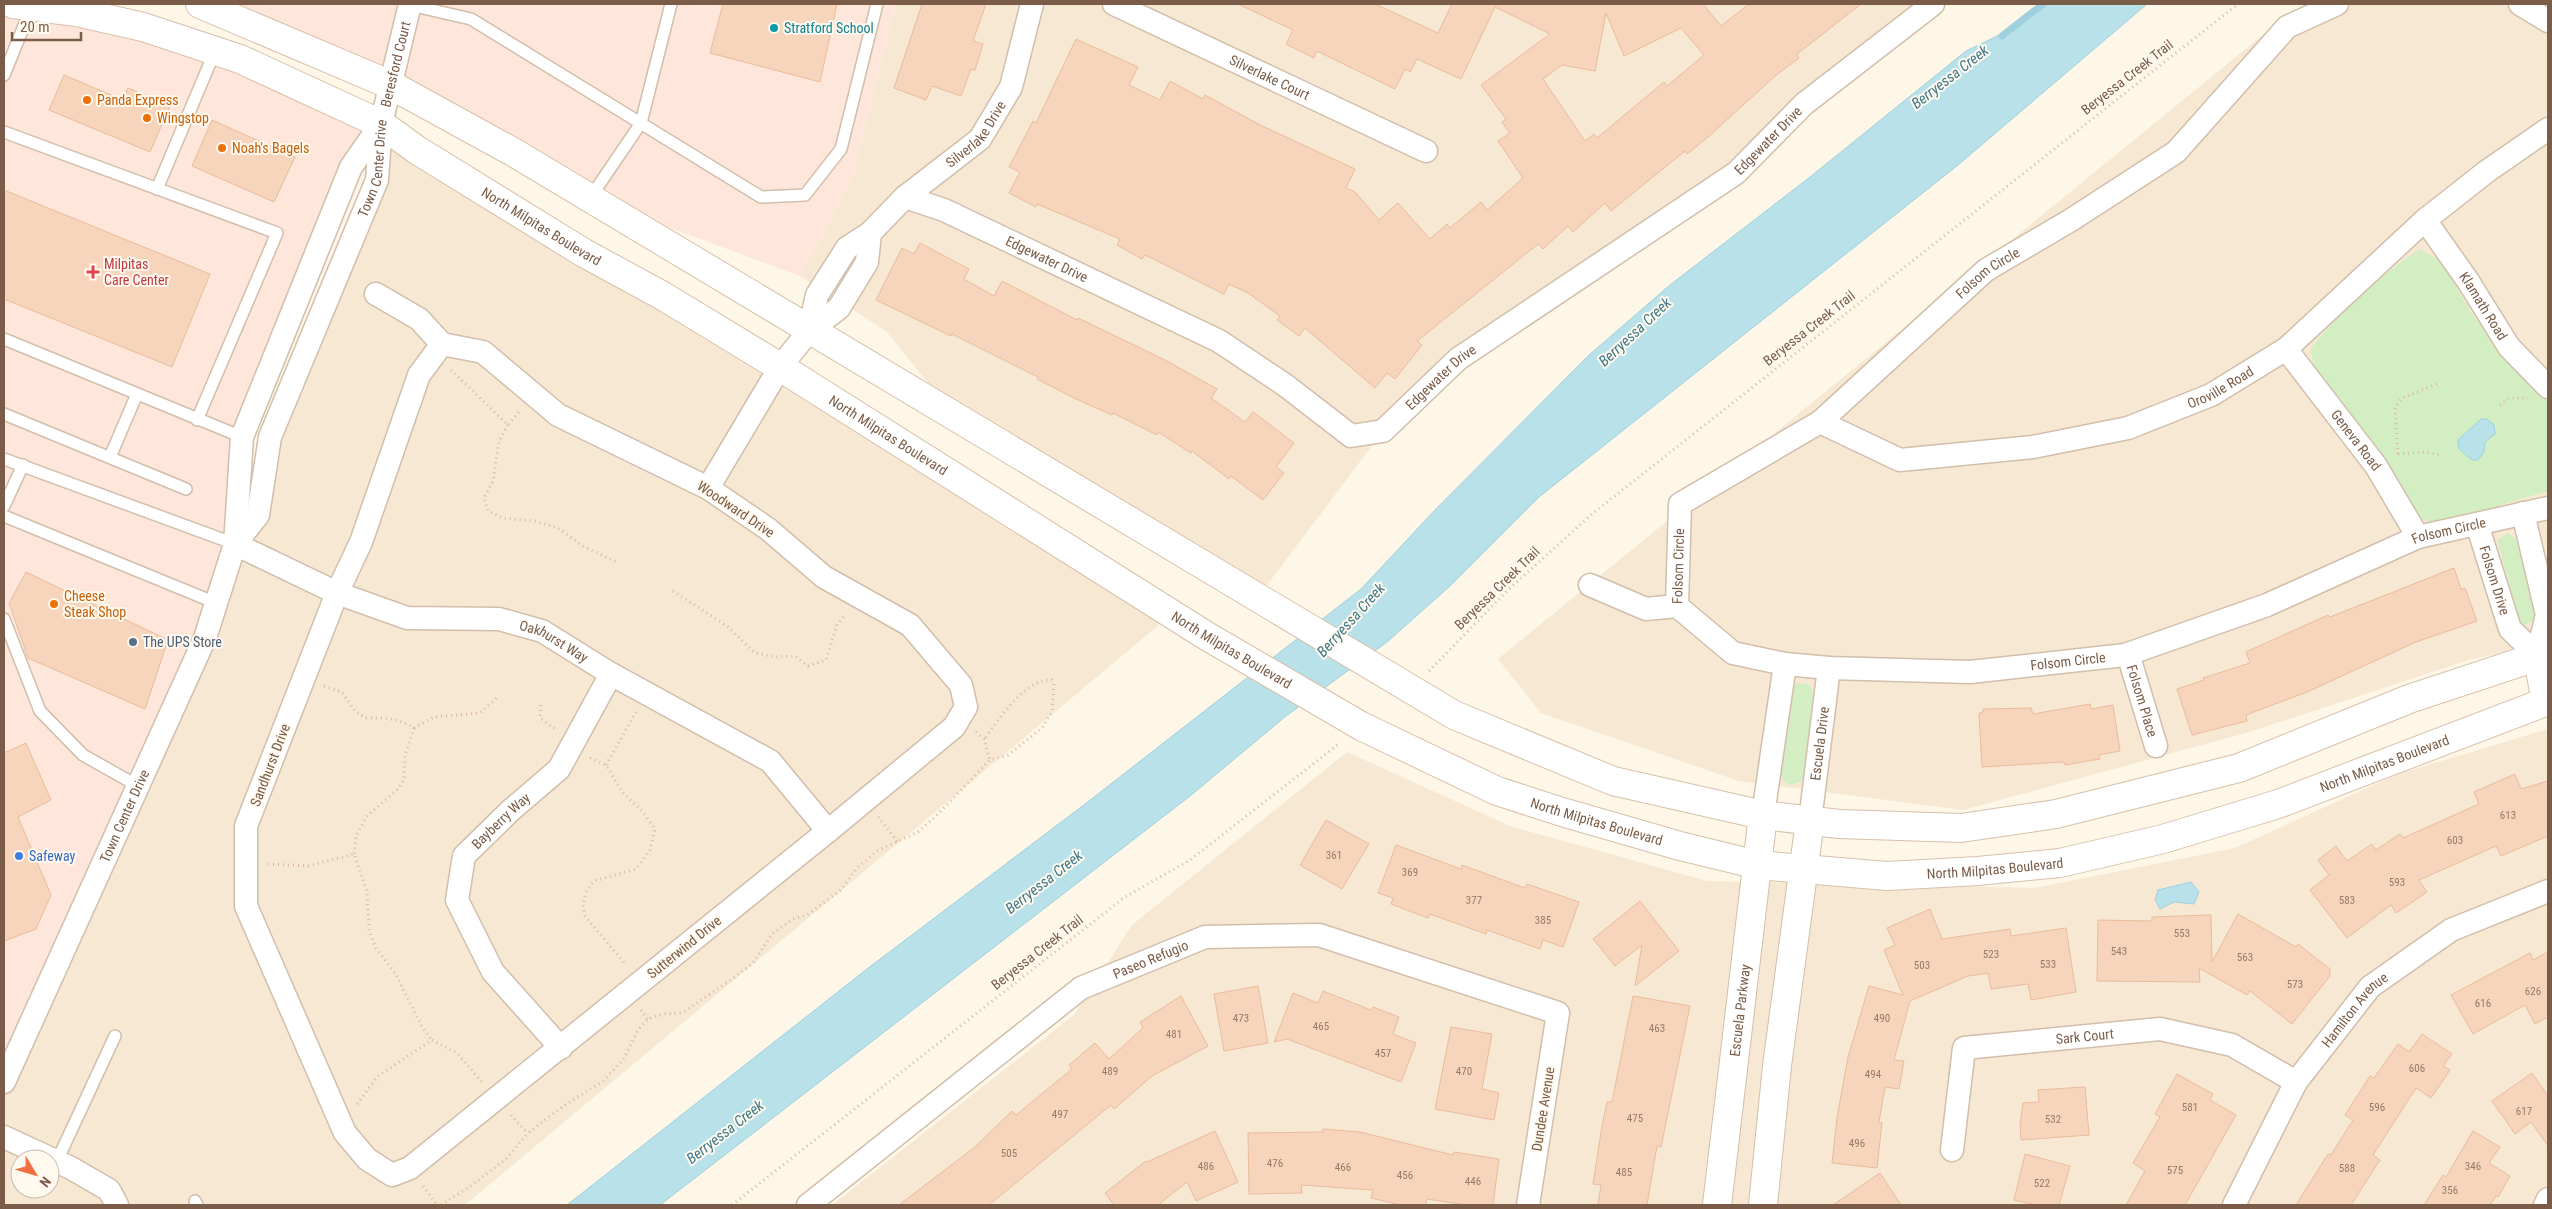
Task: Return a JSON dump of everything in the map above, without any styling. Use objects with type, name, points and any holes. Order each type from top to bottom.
[{"type":"main road","points":[[200,4],[391,85],[513,152],[809,331],[1454,715],[1612,781],[1763,814],[1839,824],[1961,828],[2056,814],[2239,768],[2409,699],[2543,654],[2547,701]]},
{"type":"main road","name":"North Milpitas Boulevard","points":[[23,5],[77,12],[143,27],[240,60],[381,124],[417,150],[584,253],[663,296],[780,367],[1205,635],[1361,726],[1497,791],[1562,812],[1758,865],[1802,870],[1887,876],[1978,871],[2060,863],[2163,839],[2278,804],[2547,701]]},
{"type":"main road","name":"Escuela Parkway","points":[[1717,1205],[1763,814]]},
{"type":"main road","points":[[1763,1205],[1777,1066],[1810,820]]},
{"type":"street","name":"Beresford Court","points":[[381,124],[410,4]]},
{"type":"street","name":"Silverlake Drive","points":[[708,488],[780,367],[809,331],[817,295],[848,248],[870,233],[905,197],[980,139],[1014,80],[1032,4]]},
{"type":"street","name":"Silverlake Court","points":[[1114,4],[1426,151]]},
{"type":"street","name":"Edgewater Drive","points":[[905,197],[944,210],[1219,340],[1285,385],[1351,436],[1383,431],[1458,359],[1736,174],[1804,104],[1933,4]]},
{"type":"street","name":"Folsom Circle","points":[[2337,4],[2287,28],[2176,152],[2071,220],[1986,270],[1820,422],[1680,504],[1677,606],[1733,653],[1785,664],[1829,668],[1970,672],[2128,654],[2267,605],[2418,537],[2548,508]]},
{"type":"street","points":[[2520,4],[2548,21]]},
{"type":"street","name":"Town Center Drive","points":[[4,1082],[205,638],[235,544],[242,437],[351,167],[381,124]]},
{"type":"street","name":"Town Center Drive","points":[[235,544],[258,515],[270,437],[377,180],[381,124]]},
{"type":"street","name":"Oroville Road","points":[[1820,422],[1900,460],[2033,447],[2128,428],[2211,395],[2286,349],[2425,220],[2486,172],[2548,129]]},
{"type":"street","name":"Klamath Road","points":[[2425,220],[2468,281],[2509,347],[2542,392]]},
{"type":"street","points":[[376,294],[419,318],[438,348]]},
{"type":"street","name":"Woodward Drive","points":[[438,348],[483,352],[558,415],[708,488],[768,529],[824,577],[910,625],[961,684],[963,712]]},
{"type":"street","name":"Sandhurst Drive","points":[[392,1175],[367,1159],[345,1133],[246,906],[246,826],[337,592],[360,542],[419,374],[438,348]]},
{"type":"street","name":"Geneva Road","points":[[2286,349],[2376,466],[2418,537]]},
{"type":"street","points":[[2523,513],[2546,615],[2543,654]]},
{"type":"street","name":"Folsom Drive","points":[[2477,524],[2510,629],[2543,654]]},
{"type":"street","name":"Oakhurst Way","points":[[235,544],[337,592],[407,618],[499,619],[542,632],[611,674],[770,761],[828,831]]},
{"type":"street","points":[[1590,585],[1646,608],[1677,606]]},
{"type":"street","name":"Folsom Place","points":[[2128,654],[2156,746]]},
{"type":"street","points":[[1763,814],[1785,664]]},
{"type":"street","name":"Escuela Drive","points":[[1810,820],[1829,668]]},
{"type":"street","name":"Bayberry Way","points":[[560,1048],[494,972],[457,900],[464,856],[510,811],[559,770],[611,674]]},
{"type":"street","name":"Sutterwind Drive","points":[[392,1175],[410,1168],[828,831],[954,726],[963,712]]},
{"type":"street","name":"Hamilton Avenue","points":[[2234,1205],[2296,1082],[2370,987],[2451,930],[2548,891]]},
{"type":"street","name":"Paseo Refugio","points":[[808,1205],[1080,988],[1205,937],[1319,935],[1558,1013]]},
{"type":"street","name":"Dundee Avenue","points":[[1528,1205],[1558,1013]]},
{"type":"street","name":"Sark Court","points":[[1952,1150],[1964,1048],[2160,1030],[2232,1045],[2296,1082]]},
{"type":"street","points":[[4,1137],[30,1149]]},
{"type":"street","points":[[60,1163],[109,1190],[117,1205]]},
{"type":"street","points":[[2545,1205],[2548,1199]]},
{"type":"lane","points":[[410,4],[471,19],[760,197],[805,195],[841,149],[878,4]]},
{"type":"lane","points":[[590,198],[641,123],[671,4]]},
{"type":"lane","points":[[4,75],[23,5]]},
{"type":"lane","points":[[157,189],[215,51]]},
{"type":"lane","points":[[4,132],[277,234],[197,420]]},
{"type":"lane","points":[[4,339],[242,437]]},
{"type":"lane","points":[[110,457],[137,394]]},
{"type":"lane","points":[[4,414],[186,489]]},
{"type":"lane","points":[[4,460],[23,465],[235,544]]},
{"type":"lane","points":[[4,506],[23,465]]},
{"type":"lane","points":[[4,516],[216,603]]},
{"type":"lane","points":[[4,619],[40,711],[83,755],[138,786]]},
{"type":"lane","points":[[60,1155],[115,1036]]},
{"type":"path","name":"Beryessa Creek Trail","points":[[1411,690],[1508,590],[1592,514],[2238,4]]},
{"type":"path","points":[[438,348],[508,425]]},
{"type":"path","points":[[2398,454],[2394,407],[2402,398],[2437,384]]},
{"type":"path","points":[[2500,405],[2509,398],[2542,392]]},
{"type":"path","points":[[534,396],[508,425],[500,440],[494,481],[484,498],[488,511],[503,518],[534,521],[558,528],[583,546],[616,562]]},
{"type":"path","points":[[2376,466],[2385,458],[2398,454],[2424,452],[2442,455]]},
{"type":"path","points":[[673,591],[727,626],[755,653],[776,657],[795,656],[808,666],[826,660],[837,625],[858,596]]},
{"type":"path","points":[[304,679],[342,692],[355,711],[364,718],[382,717],[402,721],[414,728]]},
{"type":"path","points":[[441,1205],[506,1159],[528,1133],[548,1117],[603,1081],[623,1060],[638,1030],[648,1019],[663,1014],[682,1013],[732,979],[753,963],[772,934],[793,919],[807,915],[841,890],[856,869],[877,851],[918,832],[990,760],[1008,755],[1042,728],[1052,712],[1054,684],[1052,680],[1046,680],[1023,692],[1002,714],[984,739]]},
{"type":"path","points":[[606,765],[647,693]]},
{"type":"path","points":[[496,1099],[457,1053],[432,1040],[422,1027],[407,993],[376,948],[369,931],[367,891],[354,854],[356,836],[367,816],[398,789],[404,780],[405,755],[414,728],[434,717],[480,713],[498,697]]},
{"type":"path","points":[[541,705],[540,718],[572,745],[606,765],[622,792],[642,811],[655,829],[650,850],[636,869],[594,882],[586,892],[583,905],[585,916],[641,982]]},
{"type":"path","points":[[963,712],[984,739],[990,760]]},
{"type":"path","name":"Beryessa Creek Trail","points":[[732,1205],[1125,896],[1190,860],[1361,726]]},
{"type":"path","points":[[865,800],[898,842]]},
{"type":"path","points":[[246,860],[308,866],[354,854]]},
{"type":"path","points":[[341,1124],[378,1076],[432,1040]]},
{"type":"shaded area","points":[[4,4],[77,12],[381,124],[242,437],[235,544],[4,1082]]},
{"type":"shaded area","points":[[200,4],[896,4],[852,179],[800,276],[590,198]]},
{"type":"shaded area","points":[[896,4],[1933,4],[1736,173],[1458,359],[1383,431],[1258,597],[955,416],[886,331],[800,276],[852,179]]},
{"type":"shaded area","points":[[2324,4],[2525,4],[2548,14],[2548,642],[2469,660],[2246,733],[1963,810],[1739,781],[1541,713],[1498,659],[2275,25]]},
{"type":"shaded area","points":[[381,124],[1172,614],[465,1205],[4,1205],[4,1082],[205,638],[270,437],[377,180]]},
{"type":"shaded area","points":[[2548,729],[2548,1205],[832,1205],[1074,1015],[1132,925],[1347,752],[1510,826],[1707,881],[2035,888],[2235,848],[2398,774]]},
{"type":"green space","points":[[2419,249],[2440,260],[2471,312],[2506,359],[2548,401],[2548,491],[2438,524],[2420,519],[2384,456],[2313,366],[2311,348],[2335,320],[2361,295]]},
{"type":"green space","points":[[2508,533],[2516,539],[2537,613],[2536,620],[2525,625],[2520,622],[2497,540]]},
{"type":"green space","points":[[1797,683],[1808,684],[1812,688],[1813,699],[1803,777],[1800,782],[1790,785],[1783,781],[1781,774],[1791,692],[1792,687]]},
{"type":"water","points":[[2042,4],[2147,4],[1958,165],[1539,497],[1450,586],[1387,642],[1286,716],[1190,796],[660,1205],[567,1205],[867,969],[1089,801],[1361,589],[1435,510],[1588,356],[1670,285],[1810,177],[1966,51],[2014,28]]},
{"type":"water","points":[[2481,419],[2487,419],[2494,425],[2495,434],[2485,442],[2484,452],[2478,460],[2472,460],[2459,449],[2458,440]]},
{"type":"water","points":[[2191,882],[2199,892],[2194,904],[2174,902],[2160,909],[2155,900],[2158,890]]},
{"type":"building","name":"Stratford School","points":[[723,4],[837,4],[820,82],[710,53]]},
{"type":"building","points":[[922,4],[986,4],[973,41],[983,44],[975,70],[971,69],[961,96],[932,86],[926,100],[894,88]]},
{"type":"building","points":[[1238,4],[1375,4],[1438,33],[1452,4],[1703,4],[1721,26],[1749,4],[1861,4],[1797,54],[1799,58],[1775,76],[1708,137],[1687,154],[1685,151],[1611,211],[1605,203],[1573,232],[1568,226],[1543,249],[1538,244],[1417,341],[1422,345],[1395,379],[1387,373],[1375,388],[1305,328],[1299,336],[1277,320],[1280,316],[1248,293],[1229,284],[1224,294],[1145,255],[1142,259],[1117,245],[1120,239],[1037,204],[1036,207],[1009,193],[1020,172],[1009,167],[1033,121],[1036,123],[1076,39],[1138,67],[1129,85],[1160,100],[1170,81],[1203,99],[1205,95],[1260,125],[1355,169],[1346,188],[1355,192],[1379,220],[1398,203],[1430,239],[1447,224],[1450,228],[1481,202],[1487,210],[1523,178],[1498,141],[1510,133],[1502,122],[1506,119],[1481,85],[1550,34],[1495,7],[1461,79],[1417,59],[1410,72],[1405,69],[1395,89],[1317,51],[1314,58],[1286,44],[1293,30]],"holes":[[[1606,13],[1624,56],[1681,28],[1704,55],[1667,86],[1664,82],[1597,138],[1594,134],[1585,141],[1543,79],[1562,65],[1595,71]]]},
{"type":"building","points":[[64,75],[123,100],[128,88],[170,106],[150,152],[49,110]]},
{"type":"building","points":[[212,120],[295,157],[274,202],[192,166]]},
{"type":"building","points":[[4,190],[210,274],[172,367],[4,299]]},
{"type":"building","points":[[920,243],[969,269],[964,279],[994,296],[1002,281],[1077,320],[1078,318],[1165,360],[1217,389],[1211,398],[1245,422],[1253,412],[1294,443],[1276,467],[1284,473],[1263,500],[1231,476],[1229,479],[1192,451],[1191,453],[1158,432],[1157,435],[1113,413],[1112,415],[1074,398],[1037,379],[1038,377],[952,334],[951,336],[876,300],[902,248],[914,254]]},
{"type":"building","points":[[2454,568],[2461,589],[2465,588],[2477,621],[2416,642],[2307,692],[2246,715],[2247,721],[2192,735],[2177,689],[2204,680],[2203,678],[2250,663],[2246,652],[2328,615],[2330,617]]},
{"type":"building","points":[[26,572],[168,640],[145,709],[28,658],[9,603]]},
{"type":"building","points":[[2090,704],[2091,709],[2113,705],[2120,751],[2099,755],[2100,759],[2065,765],[2064,762],[1982,767],[1979,713],[1983,712],[1983,709],[2031,708],[2033,714]]},
{"type":"building","name":"Safeway","points":[[26,743],[51,800],[18,817],[51,895],[36,929],[4,941],[4,753]]},
{"type":"building","points":[[2515,774],[2521,789],[2548,781],[2548,836],[2501,856],[2496,846],[2419,880],[2427,892],[2396,913],[2391,905],[2347,938],[2310,890],[2329,875],[2318,860],[2336,846],[2347,861],[2372,844],[2376,850],[2400,834],[2403,838],[2479,804],[2474,792]]},
{"type":"building","points":[[1326,820],[1369,844],[1342,889],[1300,865]]},
{"type":"building","points":[[1396,845],[1461,869],[1462,865],[1525,888],[1527,884],[1579,902],[1563,947],[1543,940],[1540,949],[1487,930],[1486,934],[1430,914],[1428,918],[1391,904],[1393,898],[1378,893]]},
{"type":"building","points":[[1640,901],[1679,951],[1635,986],[1642,945],[1615,966],[1593,939]]},
{"type":"building","points":[[1930,909],[1942,939],[2010,929],[2011,936],[2066,928],[2076,992],[2031,1000],[2028,984],[1991,989],[1988,973],[1968,976],[1910,1001],[1894,1060],[1904,1061],[1899,1089],[1885,1087],[1879,1122],[1882,1123],[1877,1168],[1832,1163],[1837,1118],[1848,1057],[1869,986],[1903,995],[1884,950],[1895,945],[1887,928]]},
{"type":"building","points":[[2238,914],[2296,947],[2298,944],[2330,969],[2330,976],[2292,1024],[2250,991],[2247,995],[2199,968],[2200,982],[2097,981],[2098,920],[2152,921],[2152,917],[2211,915],[2212,962]]},
{"type":"building","points":[[2548,952],[2548,1017],[2535,1024],[2525,1005],[2473,1034],[2451,995],[2530,953],[2533,960]]},
{"type":"building","points":[[1258,986],[1268,1043],[1224,1051],[1214,994]]},
{"type":"building","points":[[1323,991],[1371,1010],[1373,1007],[1399,1017],[1393,1034],[1416,1043],[1401,1082],[1287,1039],[1274,1042],[1293,993],[1318,1003]]},
{"type":"building","points":[[1181,996],[1208,1046],[1152,1076],[1114,1109],[1111,1105],[989,1205],[899,1205],[975,1147],[1012,1111],[1016,1115],[1072,1069],[1069,1065],[1095,1043],[1109,1059],[1143,1028],[1140,1022]]},
{"type":"building","points":[[1633,996],[1690,1006],[1661,1147],[1657,1146],[1647,1205],[1598,1205],[1601,1185],[1593,1184],[1602,1126],[1607,1102],[1612,1102]]},
{"type":"building","points":[[1451,1027],[1492,1034],[1482,1089],[1499,1093],[1494,1120],[1435,1109]]},
{"type":"building","points":[[2422,1034],[2452,1054],[2443,1066],[2450,1070],[2431,1098],[2416,1088],[2373,1155],[2380,1160],[2351,1205],[2296,1205],[2328,1154],[2331,1155],[2353,1120],[2345,1115],[2370,1076],[2374,1078],[2398,1044],[2409,1052]]},
{"type":"building","points":[[2532,1073],[2548,1096],[2548,1146],[2531,1122],[2515,1134],[2492,1101]]},
{"type":"building","points":[[2177,1074],[2213,1094],[2210,1100],[2236,1115],[2185,1205],[2126,1205],[2145,1171],[2133,1163],[2160,1117],[2155,1114]]},
{"type":"building","points":[[2085,1087],[2089,1135],[2021,1140],[2020,1124],[2023,1103],[2039,1102],[2038,1090]]},
{"type":"building","points":[[1323,1129],[1360,1132],[1453,1155],[1454,1152],[1499,1159],[1493,1205],[1466,1205],[1427,1199],[1425,1205],[1401,1205],[1371,1198],[1373,1190],[1301,1185],[1302,1193],[1249,1194],[1248,1133],[1323,1132]]},
{"type":"building","points":[[1215,1131],[1238,1182],[1196,1201],[1187,1182],[1158,1205],[1114,1205],[1105,1193],[1146,1161]]},
{"type":"building","points":[[2473,1131],[2500,1147],[2489,1163],[2510,1176],[2498,1197],[2496,1196],[2490,1205],[2424,1205],[2443,1175],[2446,1177]]},
{"type":"building","points":[[2025,1154],[2070,1166],[2059,1205],[2036,1205],[2014,1200]]},
{"type":"building","points":[[1880,1173],[1901,1205],[1833,1205]]},
{"type":"waterway","name":"Berryessa Creek","points":[[2002,36],[2043,4]]},
{"type":"place","name":"Stratford School","points":[[774,28]]},
{"type":"place","name":"Panda Express","points":[[87,100]]},
{"type":"place","name":"Wingstop","points":[[147,118]]},
{"type":"place","name":"Noah's Bagels","points":[[222,148]]},
{"type":"place","name":"Milpitas Care Center","points":[[93,272]]},
{"type":"place","name":"Cheese Steak Shop","points":[[54,604]]},
{"type":"place","name":"The UPS Store","points":[[133,642]]},
{"type":"place","name":"Safeway","points":[[19,856]]}]
